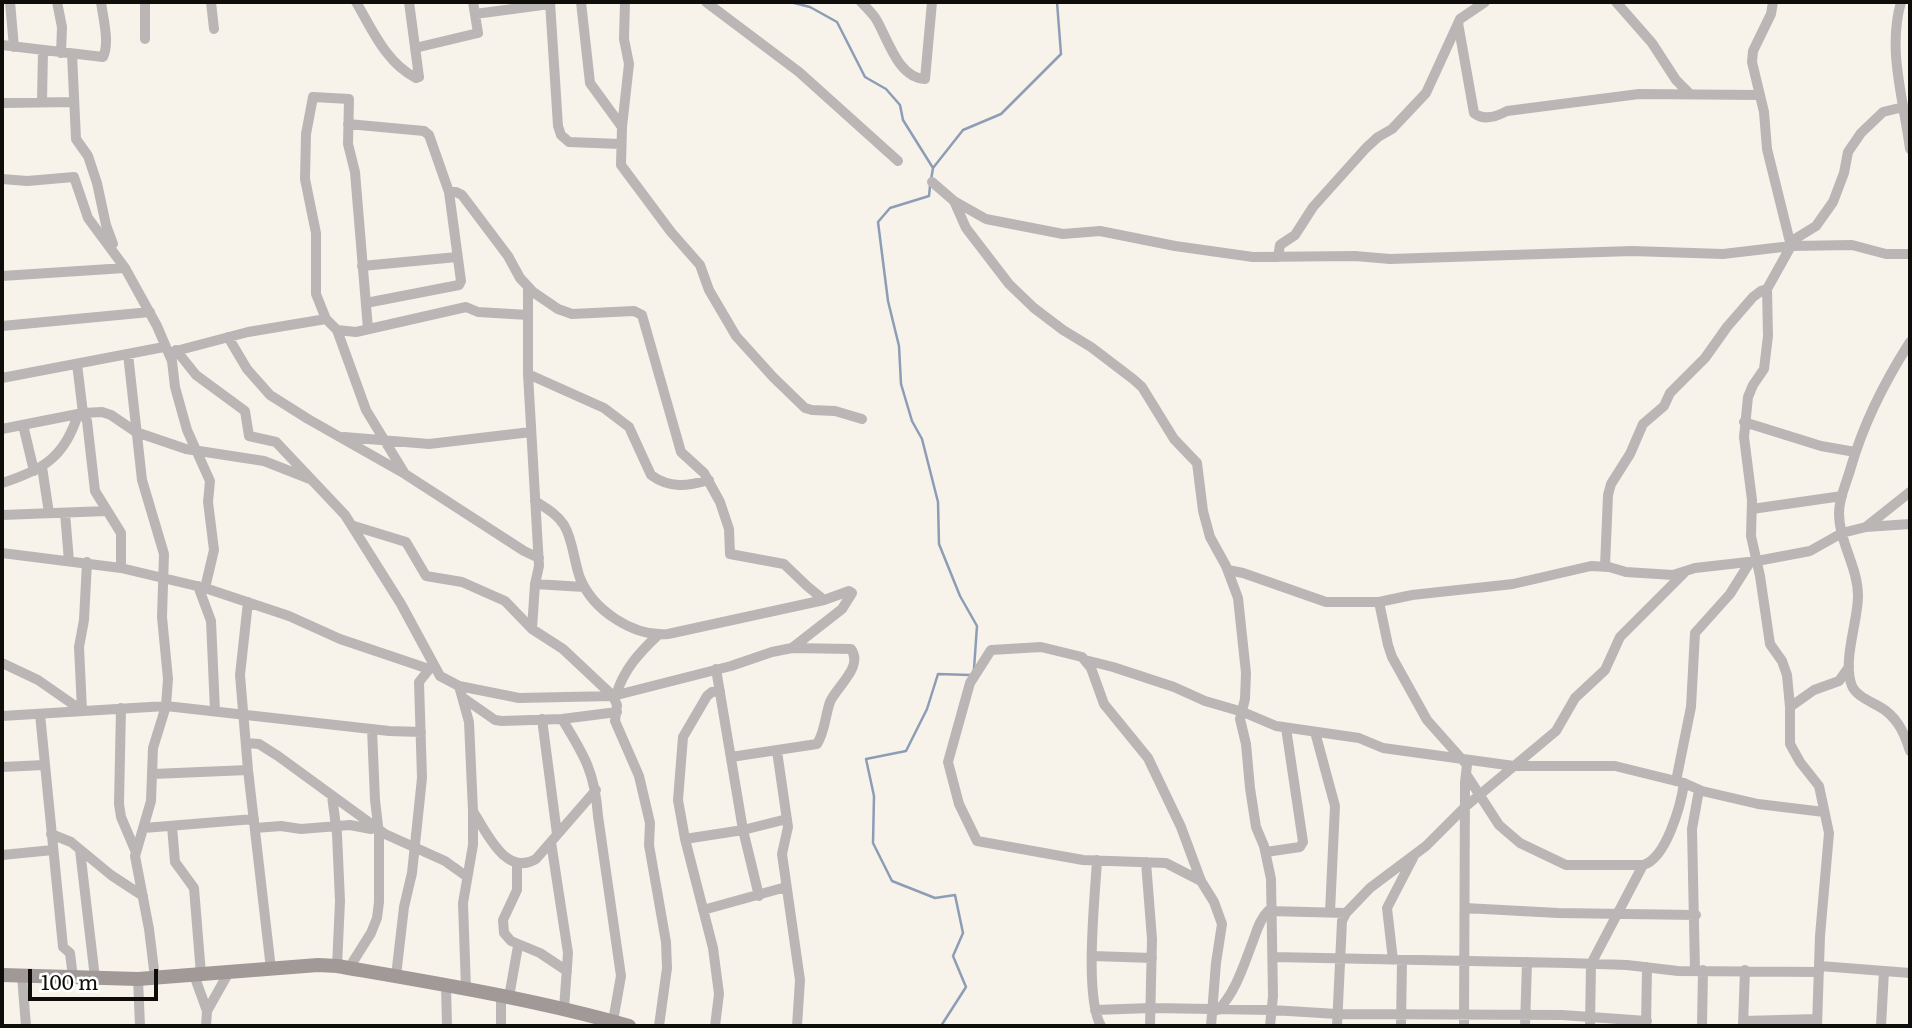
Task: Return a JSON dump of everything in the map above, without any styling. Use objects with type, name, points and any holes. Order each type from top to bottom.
[{"type":"street","points":[[10,2],[14,47]]},
{"type":"street","points":[[57,2],[67,54],[76,139],[88,156],[106,225],[122,264]]},
{"type":"street","points":[[2,45],[105,56],[101,2]]},
{"type":"street","points":[[145,2],[145,38]]},
{"type":"street","points":[[211,2],[214,29]]},
{"type":"street","points":[[356,2],[387,54],[395,64],[416,78],[419,77],[409,2]]},
{"type":"street","points":[[415,48],[478,33],[473,2]]},
{"type":"street","points":[[581,2],[590,83],[622,127]]},
{"type":"street","points":[[625,2],[624,39],[629,64],[621,165],[671,232],[700,265],[709,290],[736,336],[773,377],[805,408],[835,411],[862,419]]},
{"type":"street","points":[[706,2],[799,72],[898,161]]},
{"type":"street","points":[[861,2],[874,16],[900,64],[918,79],[925,79],[932,2]]},
{"type":"street","points":[[1278,257],[1280,245],[1296,234],[1313,207],[1366,148],[1392,129],[1426,93],[1462,16],[1485,2]]},
{"type":"street","points":[[1616,2],[1660,53],[1676,80],[1690,94]]},
{"type":"street","points":[[1773,2],[1771,15],[1753,51],[1752,62],[1764,113],[1767,149],[1790,244]]},
{"type":"street","points":[[1901,2],[1895,29],[1896,69],[1906,112],[1910,149]]},
{"type":"street","points":[[475,14],[550,3],[558,126],[561,135],[569,142],[621,144]]},
{"type":"street","points":[[1458,23],[1474,113],[1480,117],[1625,95],[1759,95]]},
{"type":"street","points":[[42,102],[43,51]]},
{"type":"street","points":[[368,329],[355,172],[348,144],[348,99],[314,97],[311,99],[306,134],[305,179],[316,233],[316,294],[326,319],[337,330],[366,410],[405,474]]},
{"type":"street","points":[[2,103],[73,102]]},
{"type":"street","points":[[1745,970],[1743,1024],[1817,1023],[1820,936],[1830,841],[1819,786],[1792,748],[1785,667],[1770,644],[1750,527],[1752,509],[1744,422],[1751,390],[1764,369],[1768,336],[1767,289],[1790,244],[1816,226],[1833,202],[1844,173],[1848,152],[1861,133],[1883,112],[1906,112]]},
{"type":"street","points":[[348,124],[427,133],[449,192],[461,281],[459,285],[366,303]]},
{"type":"street","points":[[2,179],[27,181],[74,177],[88,218],[122,264],[170,350],[175,387],[190,437],[210,481],[208,502],[214,550],[201,587],[211,621],[215,711]]},
{"type":"street","points":[[932,182],[954,201],[986,219],[1063,234],[1100,231],[1254,257],[1355,256],[1390,259],[1640,251],[1723,254],[1790,244],[1852,245],[1886,254],[1910,254]]},
{"type":"street","points":[[449,192],[462,195],[528,287],[558,309],[572,314],[634,311],[642,315],[681,452],[709,480],[727,519],[730,554],[784,564],[824,600]]},
{"type":"street","points":[[954,201],[966,228],[1009,284],[1034,308],[1110,360],[1142,387],[1174,439],[1197,463],[1209,537],[1228,570],[1238,598],[1247,673],[1240,719],[1246,744],[1256,827],[1266,852],[1271,879],[1273,957],[1270,1026]]},
{"type":"street","points":[[362,266],[457,257]]},
{"type":"street","points":[[2,276],[122,264]]},
{"type":"street","points":[[528,287],[528,374],[539,558],[532,629]]},
{"type":"street","points":[[1605,566],[1608,495],[1611,484],[1630,454],[1643,424],[1661,410],[1675,387],[1702,361],[1754,297],[1767,289]]},
{"type":"street","points":[[337,330],[348,332],[368,329],[466,307],[478,312],[528,315]]},
{"type":"street","points":[[2,326],[150,312]]},
{"type":"street","points":[[2,378],[128,354],[170,350],[326,319]]},
{"type":"street","points":[[228,337],[247,369],[270,394],[539,558]]},
{"type":"street","points":[[1910,342],[1883,389],[1855,452],[1839,514],[1858,589],[1850,665],[1852,686],[1897,722],[1910,751]]},
{"type":"street","points":[[170,350],[196,375],[245,411],[249,436],[276,442],[331,497],[354,526],[431,667],[440,676],[495,720],[562,719],[617,712]]},
{"type":"street","points":[[128,354],[142,480],[164,554],[162,617],[169,669],[166,706],[153,748],[151,801],[135,850],[155,978]]},
{"type":"street","points":[[2,483],[38,469],[65,445],[81,414],[77,364]]},
{"type":"street","points":[[528,374],[604,408],[629,427],[651,475],[656,479],[667,484],[686,486],[709,480]]},
{"type":"street","points":[[2,429],[81,414],[106,413],[136,432],[197,451],[225,453],[264,461],[312,480]]},
{"type":"street","points":[[81,414],[87,421],[94,491],[121,533],[121,568]]},
{"type":"street","points":[[1744,422],[1821,446],[1855,452]]},
{"type":"street","points":[[23,425],[49,513]]},
{"type":"street","points":[[342,436],[429,444],[531,432]]},
{"type":"street","points":[[1866,527],[1910,492]]},
{"type":"street","points":[[1752,509],[1842,496]]},
{"type":"street","points":[[535,501],[555,514],[564,526],[584,587],[607,614],[658,635]]},
{"type":"street","points":[[2,515],[107,511]]},
{"type":"street","points":[[65,513],[69,561]]},
{"type":"street","points":[[1228,570],[1326,602],[1379,602],[1412,595],[1513,584],[1605,566],[1626,572],[1674,575],[1686,570],[1810,551],[1842,533],[1866,527],[1910,524]]},
{"type":"street","points":[[354,526],[406,542],[426,576],[462,582],[505,601],[532,629],[563,649],[615,695]]},
{"type":"street","points":[[2,553],[87,562],[164,577],[248,602],[289,616],[340,639],[431,667]]},
{"type":"street","points":[[1466,774],[1507,834],[1562,864],[1643,865],[1653,861],[1662,848],[1680,803],[1680,782],[1691,707],[1695,633],[1730,594],[1754,561]]},
{"type":"street","points":[[82,709],[79,647],[84,620],[87,562]]},
{"type":"street","points":[[1337,1026],[1342,921],[1346,912],[1370,888],[1415,854],[1465,807],[1556,731],[1575,698],[1605,670],[1620,637],[1686,570]]},
{"type":"street","points":[[535,584],[584,587]]},
{"type":"street","points":[[659,1026],[667,968],[666,942],[649,845],[650,823],[639,776],[615,721],[615,695],[637,654],[658,635],[824,600],[849,591],[852,593],[842,609],[792,648]]},
{"type":"street","points":[[248,602],[240,675],[271,969]]},
{"type":"street","points":[[1379,602],[1392,657],[1427,720],[1467,765],[1464,1026]]},
{"type":"street","points":[[1201,881],[1166,863],[1083,860],[977,841],[959,804],[948,762],[970,683],[992,649],[1041,647],[1070,653],[1286,728],[1359,738],[1383,748],[1514,766],[1615,766],[1758,804],[1824,812]]},
{"type":"street","points":[[460,692],[519,698],[615,695],[792,648],[851,649],[854,657],[846,681],[831,700],[820,742],[731,757]]},
{"type":"street","points":[[1086,660],[1100,697],[1143,750],[1152,766],[1181,827],[1201,881],[1223,924],[1216,963],[1215,1010],[1211,1026]]},
{"type":"street","points":[[2,663],[38,680],[82,709]]},
{"type":"street","points":[[1790,707],[1814,690],[1839,681],[1850,665]]},
{"type":"street","points":[[396,976],[402,919],[412,873],[422,778],[419,682],[431,667]]},
{"type":"street","points":[[716,669],[743,830],[759,896]]},
{"type":"street","points":[[715,1026],[719,994],[713,948],[685,839],[678,800],[683,737],[707,696],[720,691]]},
{"type":"street","points":[[460,692],[469,722],[473,811],[473,845],[463,903],[466,989]]},
{"type":"street","points":[[2,716],[82,709],[166,706],[421,732]]},
{"type":"street","points":[[121,708],[119,804],[121,817],[135,850]]},
{"type":"street","points":[[40,713],[63,947],[70,953],[72,978]]},
{"type":"street","points":[[542,719],[568,953],[564,1009]]},
{"type":"street","points":[[562,719],[584,755],[596,790],[621,976],[612,1021]]},
{"type":"street","points":[[1266,852],[1300,847],[1303,842],[1286,728]]},
{"type":"street","points":[[343,967],[371,933],[379,902],[372,729]]},
{"type":"street","points":[[1315,732],[1335,806],[1330,912]]},
{"type":"street","points":[[246,743],[259,744],[266,748],[385,834],[444,861],[466,876]]},
{"type":"street","points":[[777,751],[788,834],[782,854],[800,980],[797,1026]]},
{"type":"street","points":[[2,767],[44,765]]},
{"type":"street","points":[[153,774],[248,769]]},
{"type":"street","points":[[473,811],[499,850],[508,859],[524,864],[536,859],[596,790]]},
{"type":"street","points":[[1699,790],[1692,829],[1702,1026]]},
{"type":"street","points":[[332,796],[343,967]]},
{"type":"street","points":[[685,839],[743,830],[787,819]]},
{"type":"street","points":[[144,828],[254,824],[301,829],[356,825],[372,829],[378,827]]},
{"type":"street","points":[[172,826],[175,862],[194,888],[198,974],[207,1011],[206,1026]]},
{"type":"street","points":[[51,834],[71,842],[111,875],[143,896]]},
{"type":"street","points":[[2,855],[53,850]]},
{"type":"street","points":[[80,850],[95,978]]},
{"type":"street","points":[[1401,1020],[1398,960],[1386,917],[1387,908],[1415,854]]},
{"type":"street","points":[[1097,860],[1093,956],[1095,1010],[1101,1026]]},
{"type":"street","points":[[1146,862],[1152,926],[1150,1026]]},
{"type":"street","points":[[517,863],[517,890],[503,920],[506,938],[518,946],[540,953],[567,971]]},
{"type":"street","points":[[1590,1022],[1591,964],[1643,865]]},
{"type":"street","points":[[703,910],[786,887]]},
{"type":"street","points":[[1465,908],[1558,913],[1696,915]]},
{"type":"street","points":[[1215,1010],[1227,999],[1264,914],[1268,911],[1346,912]]},
{"type":"street","points":[[501,1026],[505,996],[518,946]]},
{"type":"street","points":[[1093,956],[1152,958]]},
{"type":"street","points":[[1273,957],[1527,962],[1699,970],[1819,969],[1910,973]]},
{"type":"street","points":[[1525,1021],[1527,962]]},
{"type":"street","points":[[2,975],[138,979],[318,965],[343,967],[505,996],[629,1026]]},
{"type":"street","points":[[1095,1010],[1272,1010],[1401,1020],[1464,1014],[1525,1021],[1646,1024],[1647,968]]},
{"type":"street","points":[[1881,1026],[1884,971]]},
{"type":"street","points":[[207,1011],[229,972]]},
{"type":"street","points":[[22,976],[26,1026]]},
{"type":"street","points":[[138,979],[140,1026]]},
{"type":"street","points":[[446,985],[447,1026]]},
{"type":"waterway","points":[[790,2],[810,7],[837,22],[865,77],[886,89],[900,105],[903,120],[933,168]]},
{"type":"waterway","points":[[931,180],[933,168],[963,130],[1001,114],[1061,54],[1057,2]]},
{"type":"waterway","points":[[930,186],[929,196],[890,208],[878,222],[888,301],[899,346],[901,384],[912,421],[922,439],[938,502],[939,544],[960,596],[977,626],[974,669]]},
{"type":"waterway","points":[[941,1026],[966,987],[953,956],[963,933],[955,895],[935,898],[892,881],[873,843],[874,796],[866,759],[906,751],[927,709],[938,674],[970,675]]}]
